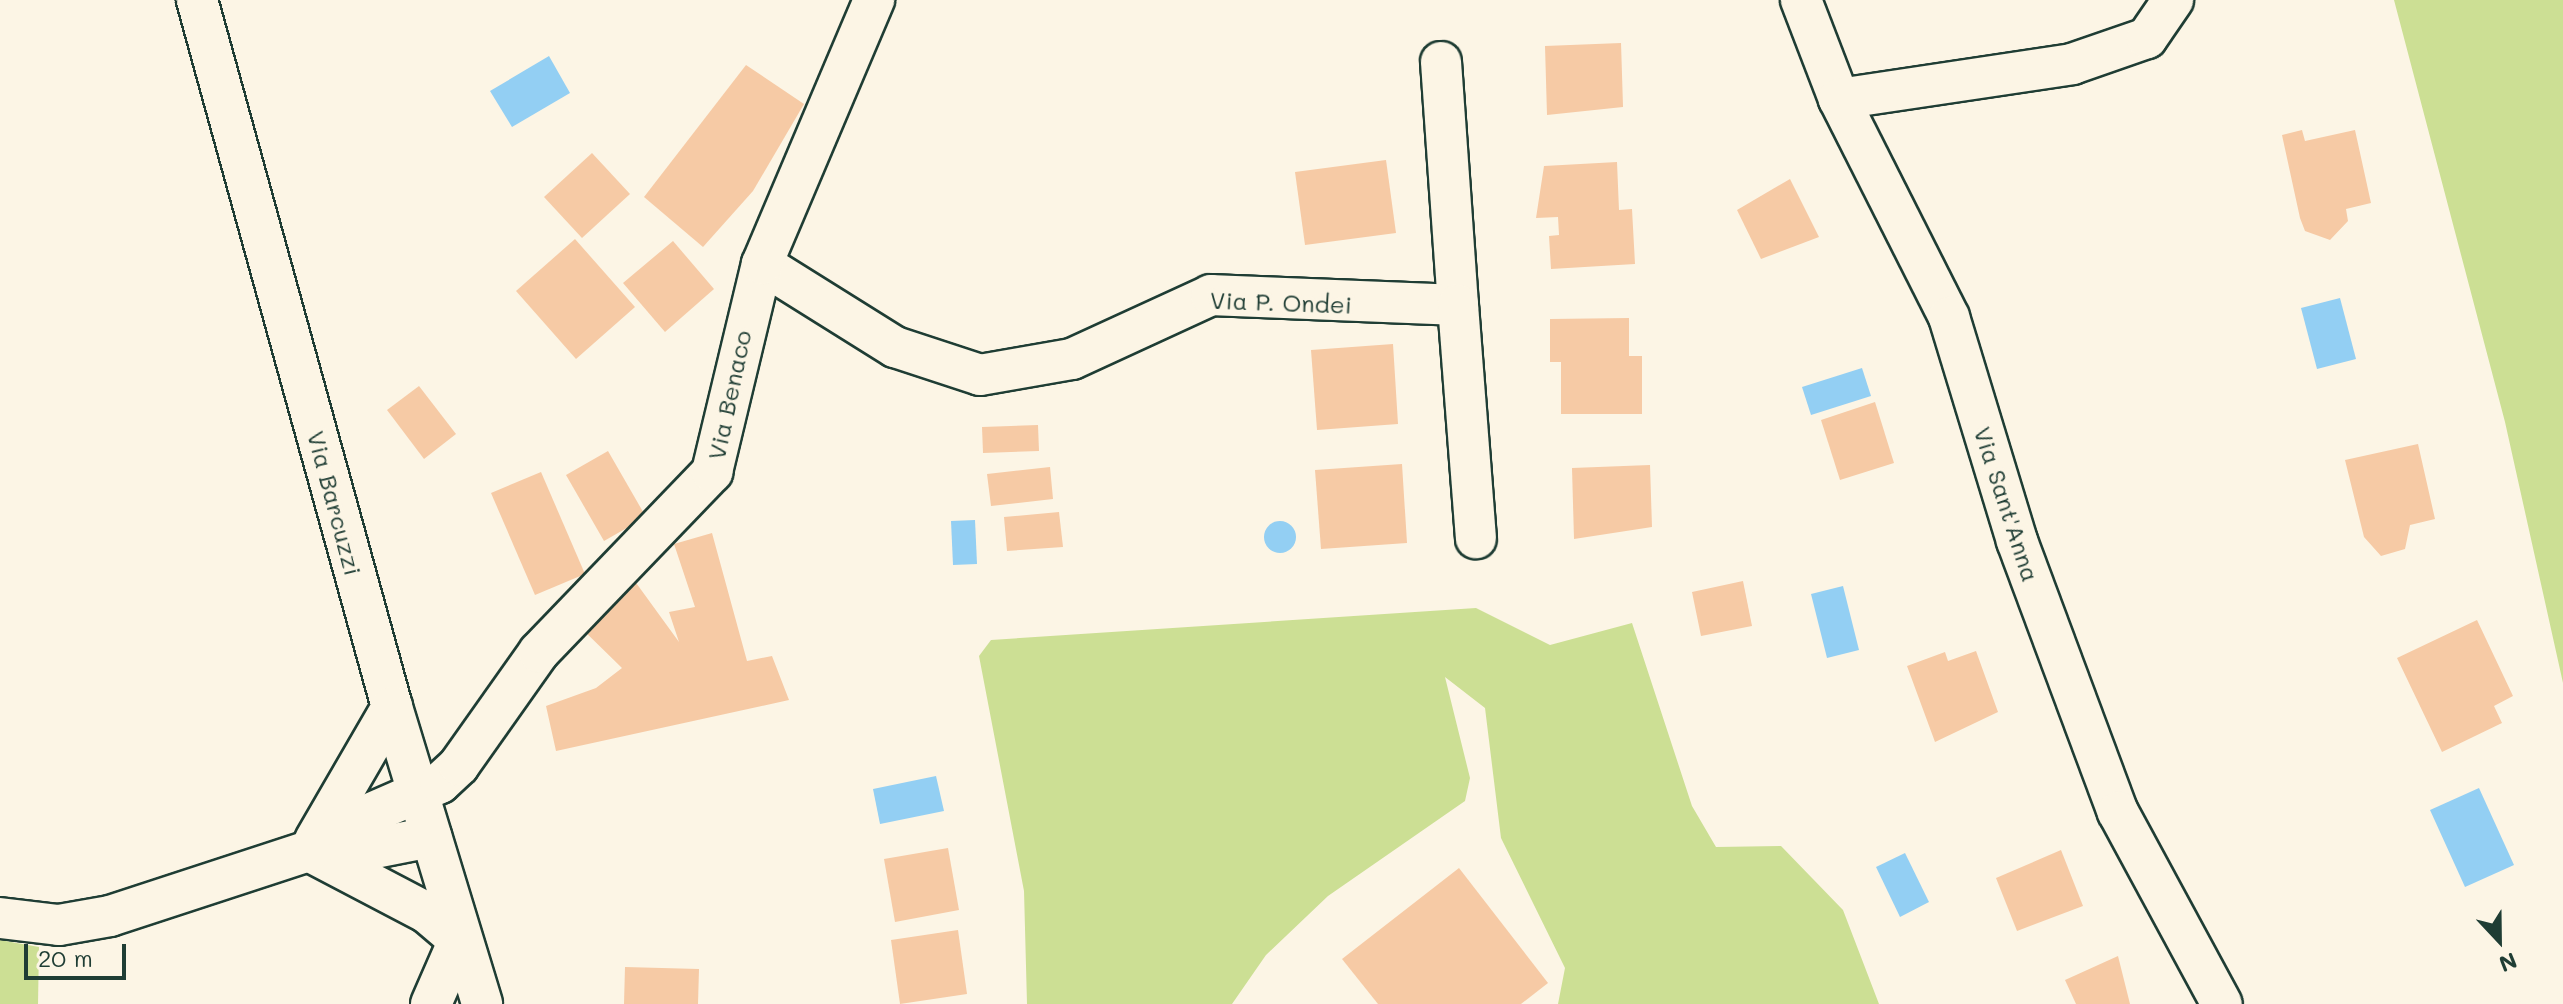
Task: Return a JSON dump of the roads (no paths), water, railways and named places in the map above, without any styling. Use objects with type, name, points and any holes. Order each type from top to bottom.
[{"type":"street","name":"Via Barcuzzi","points":[[197,0],[392,707],[459,940],[482,1004]]},
{"type":"street","name":"Via Benaco","points":[[309,851],[339,827],[417,791],[459,765],[539,652],[712,472],[762,264],[874,0]]},
{"type":"street","name":"Via Sant'Anna","points":[[1801,0],[1839,99],[1949,317],[2017,541],[2118,812],[2222,1004]]},
{"type":"street","points":[[1839,99],[2072,64],[2147,38],[2173,0]]},
{"type":"street","points":[[1441,62],[1476,538]]},
{"type":"street","name":"Via P. Ondei","points":[[762,264],[895,347],[980,375],[1072,359],[1211,295],[1458,305]]},
{"type":"street","points":[[309,851],[392,707]]},
{"type":"street","points":[[0,918],[59,925],[110,916],[309,851],[349,853],[431,837]]},
{"type":"street","points":[[309,851],[427,913],[459,940],[431,1004]]},
{"type":"water","points":[[549,56],[570,93],[512,127],[490,91]]},
{"type":"water","points":[[2340,298],[2356,359],[2317,369],[2301,308]]},
{"type":"water","points":[[1862,368],[1871,396],[1811,415],[1802,387]]},
{"type":"water","points":[[975,520],[977,564],[953,565],[951,521]]},
{"type":"water","points":[[1280,521],[1291,526],[1296,537],[1291,548],[1280,553],[1269,548],[1264,537],[1269,526]]},
{"type":"water","points":[[1843,586],[1859,650],[1827,658],[1811,594]]},
{"type":"water","points":[[936,776],[944,811],[880,824],[873,789]]},
{"type":"water","points":[[2479,788],[2514,865],[2465,887],[2430,810]]},
{"type":"water","points":[[1905,853],[1929,902],[1900,917],[1876,867]]}]
